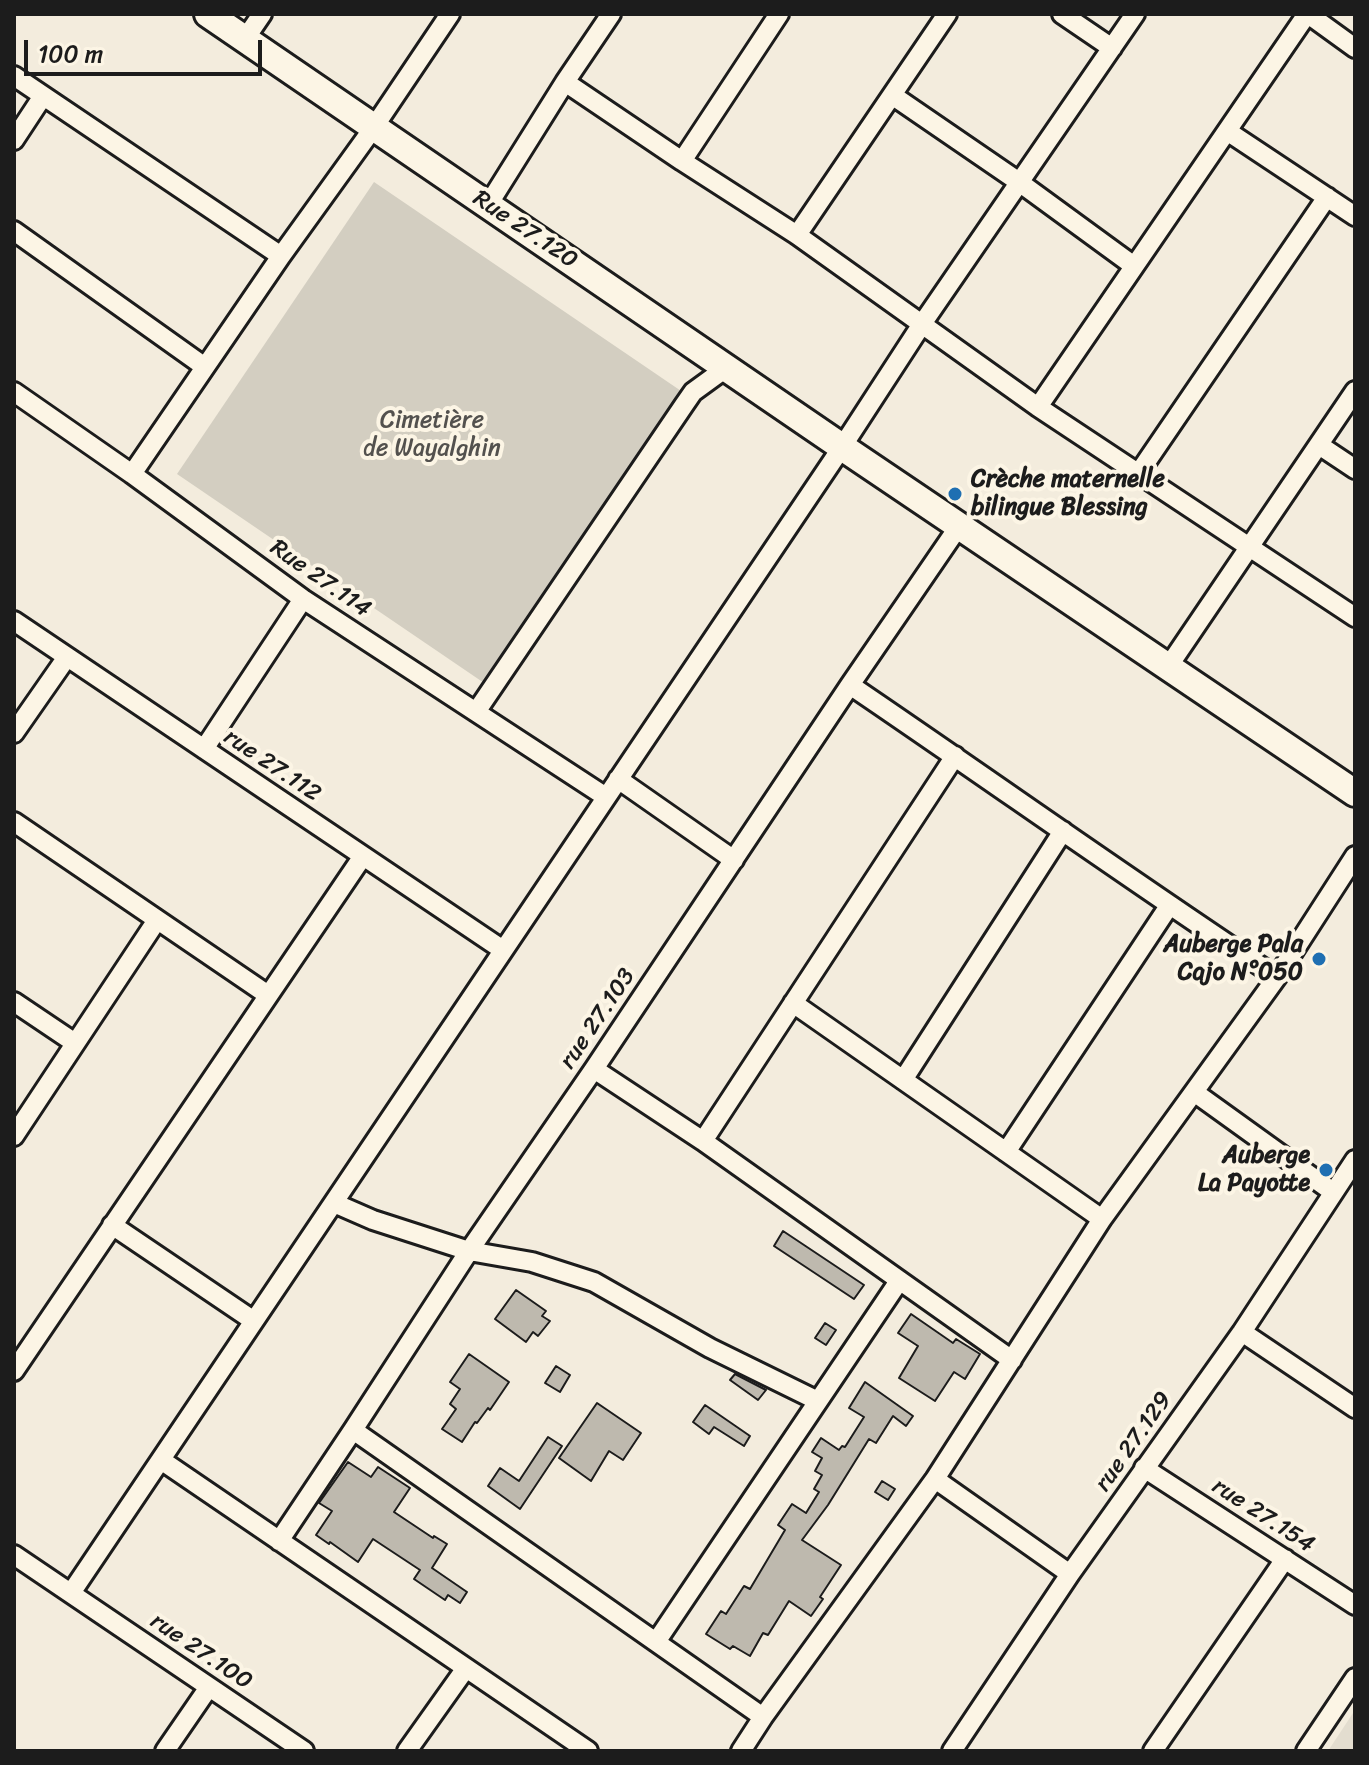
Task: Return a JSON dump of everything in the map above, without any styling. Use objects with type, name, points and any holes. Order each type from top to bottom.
[{"type":"street","name":"Rue 27.120","points":[[208,14],[1355,793]]},
{"type":"street","points":[[245,39],[262,14]]},
{"type":"street","points":[[132,474],[450,14]]},
{"type":"street","points":[[488,205],[611,14]]},
{"type":"street","points":[[682,161],[779,14]]},
{"type":"street","points":[[797,235],[947,14]]},
{"type":"street","points":[[1062,14],[1112,48]]},
{"type":"street","points":[[71,1593],[922,324],[1135,14]]},
{"type":"street","points":[[1038,407],[1308,14],[1355,48]]},
{"type":"street","points":[[14,76],[281,256]]},
{"type":"street","points":[[565,82],[797,235],[1038,407],[1355,617]]},
{"type":"street","points":[[892,95],[1134,266]]},
{"type":"street","points":[[14,140],[43,96]]},
{"type":"street","points":[[1227,131],[1355,216]]},
{"type":"street","points":[[1138,474],[1327,197]]},
{"type":"street","points":[[14,231],[205,367]]},
{"type":"street","points":[[476,712],[693,392],[726,368]]},
{"type":"street","points":[[1168,667],[1355,391]]},
{"type":"street","name":"Rue 27.114","points":[[14,392],[303,599],[606,797]]},
{"type":"street","points":[[1319,445],[1355,469]]},
{"type":"street","name":"rue 27.103","points":[[279,1541],[469,1251],[959,526]]},
{"type":"street","points":[[204,749],[303,599]]},
{"type":"street","name":"rue 27.112","points":[[14,621],[503,950]]},
{"type":"street","points":[[14,733],[67,657]]},
{"type":"street","points":[[850,685],[1277,977]]},
{"type":"street","points":[[703,1141],[955,756]]},
{"type":"street","points":[[618,779],[734,860]]},
{"type":"street","points":[[14,822],[268,995]]},
{"type":"street","points":[[903,1080],[1063,831]]},
{"type":"street","points":[[15,1368],[363,856]]},
{"type":"street","points":[[741,1751],[935,1479],[1102,1219],[1277,977],[1355,856]]},
{"type":"street","points":[[1006,1152],[1169,906]]},
{"type":"street","points":[[14,1136],[157,920]]},
{"type":"street","points":[[14,1002],[75,1043]]},
{"type":"street","points":[[793,1003],[1102,1219]]},
{"type":"street","points":[[594,1069],[703,1141],[1012,1360]]},
{"type":"street","points":[[1194,1092],[1333,1192]]},
{"type":"street","name":"rue 27.129","points":[[952,1751],[1070,1574],[1242,1332],[1355,1160]]},
{"type":"street","points":[[334,1203],[373,1220],[469,1251],[532,1262],[594,1282],[710,1348],[818,1401]]},
{"type":"street","points":[[112,1225],[254,1321]]},
{"type":"street","points":[[656,1642],[899,1281]]},
{"type":"street","points":[[1242,1332],[1355,1408]]},
{"type":"street","points":[[353,1430],[763,1717]]},
{"type":"street","points":[[161,1460],[588,1751]]},
{"type":"street","name":"rue 27.154","points":[[1144,1468],[1355,1605]]},
{"type":"street","points":[[935,1479],[1070,1574]]},
{"type":"street","name":"rue 27.100","points":[[14,1555],[304,1751]]},
{"type":"street","points":[[1153,1751],[1285,1559]]},
{"type":"street","points":[[407,1751],[466,1668]]},
{"type":"street","points":[[1306,1751],[1355,1678]]},
{"type":"street","points":[[165,1751],[209,1687]]},
{"type":"shaded area","points":[[1355,1710],[1355,1751],[1328,1751]]},
{"type":"green space","name":"Cimetière de Wayalghin","points":[[374,182],[687,395],[490,687],[177,474]]},
{"type":"building","points":[[783,1231],[864,1285],[854,1299],[774,1246]]},
{"type":"building","points":[[516,1290],[546,1311],[542,1316],[550,1321],[538,1336],[533,1332],[526,1342],[495,1319]]},
{"type":"building","points":[[911,1314],[953,1343],[956,1339],[980,1354],[965,1379],[954,1372],[935,1401],[899,1378],[918,1346],[898,1333]]},
{"type":"building","points":[[825,1323],[836,1330],[826,1345],[815,1338]]},
{"type":"building","points":[[469,1354],[509,1382],[462,1442],[442,1429],[456,1409],[450,1404],[460,1389],[450,1382]]},
{"type":"building","points":[[556,1366],[570,1375],[560,1392],[545,1383]]},
{"type":"building","points":[[735,1374],[766,1390],[758,1400],[730,1380]]},
{"type":"building","points":[[865,1382],[913,1416],[906,1426],[893,1416],[876,1443],[869,1439],[802,1540],[841,1565],[811,1616],[789,1601],[768,1635],[763,1633],[750,1656],[733,1646],[730,1649],[706,1634],[721,1611],[726,1614],[744,1586],[750,1589],[785,1530],[778,1525],[792,1504],[806,1513],[819,1492],[814,1489],[822,1475],[815,1471],[822,1458],[812,1452],[821,1438],[839,1450],[845,1447],[864,1417],[849,1408]]},
{"type":"building","points":[[597,1403],[641,1433],[623,1460],[609,1451],[591,1481],[559,1458]]},
{"type":"building","points":[[705,1405],[750,1436],[744,1446],[714,1427],[709,1434],[693,1422]]},
{"type":"building","points":[[548,1437],[562,1446],[520,1509],[488,1486],[500,1468],[519,1481]]},
{"type":"building","points":[[348,1462],[371,1477],[378,1467],[410,1488],[394,1512],[447,1544],[432,1568],[467,1592],[460,1603],[448,1595],[445,1600],[414,1579],[420,1570],[373,1539],[358,1562],[316,1535],[332,1511],[319,1503]]},
{"type":"building","points":[[882,1481],[895,1489],[888,1500],[875,1492]]},
{"type":"place","name":"Crèche maternelle bilingue Blessing","points":[[955,494]]},
{"type":"place","name":"Auberge Pala Cajo N°050","points":[[1319,959]]},
{"type":"place","name":"Auberge La Payotte","points":[[1326,1170]]}]
